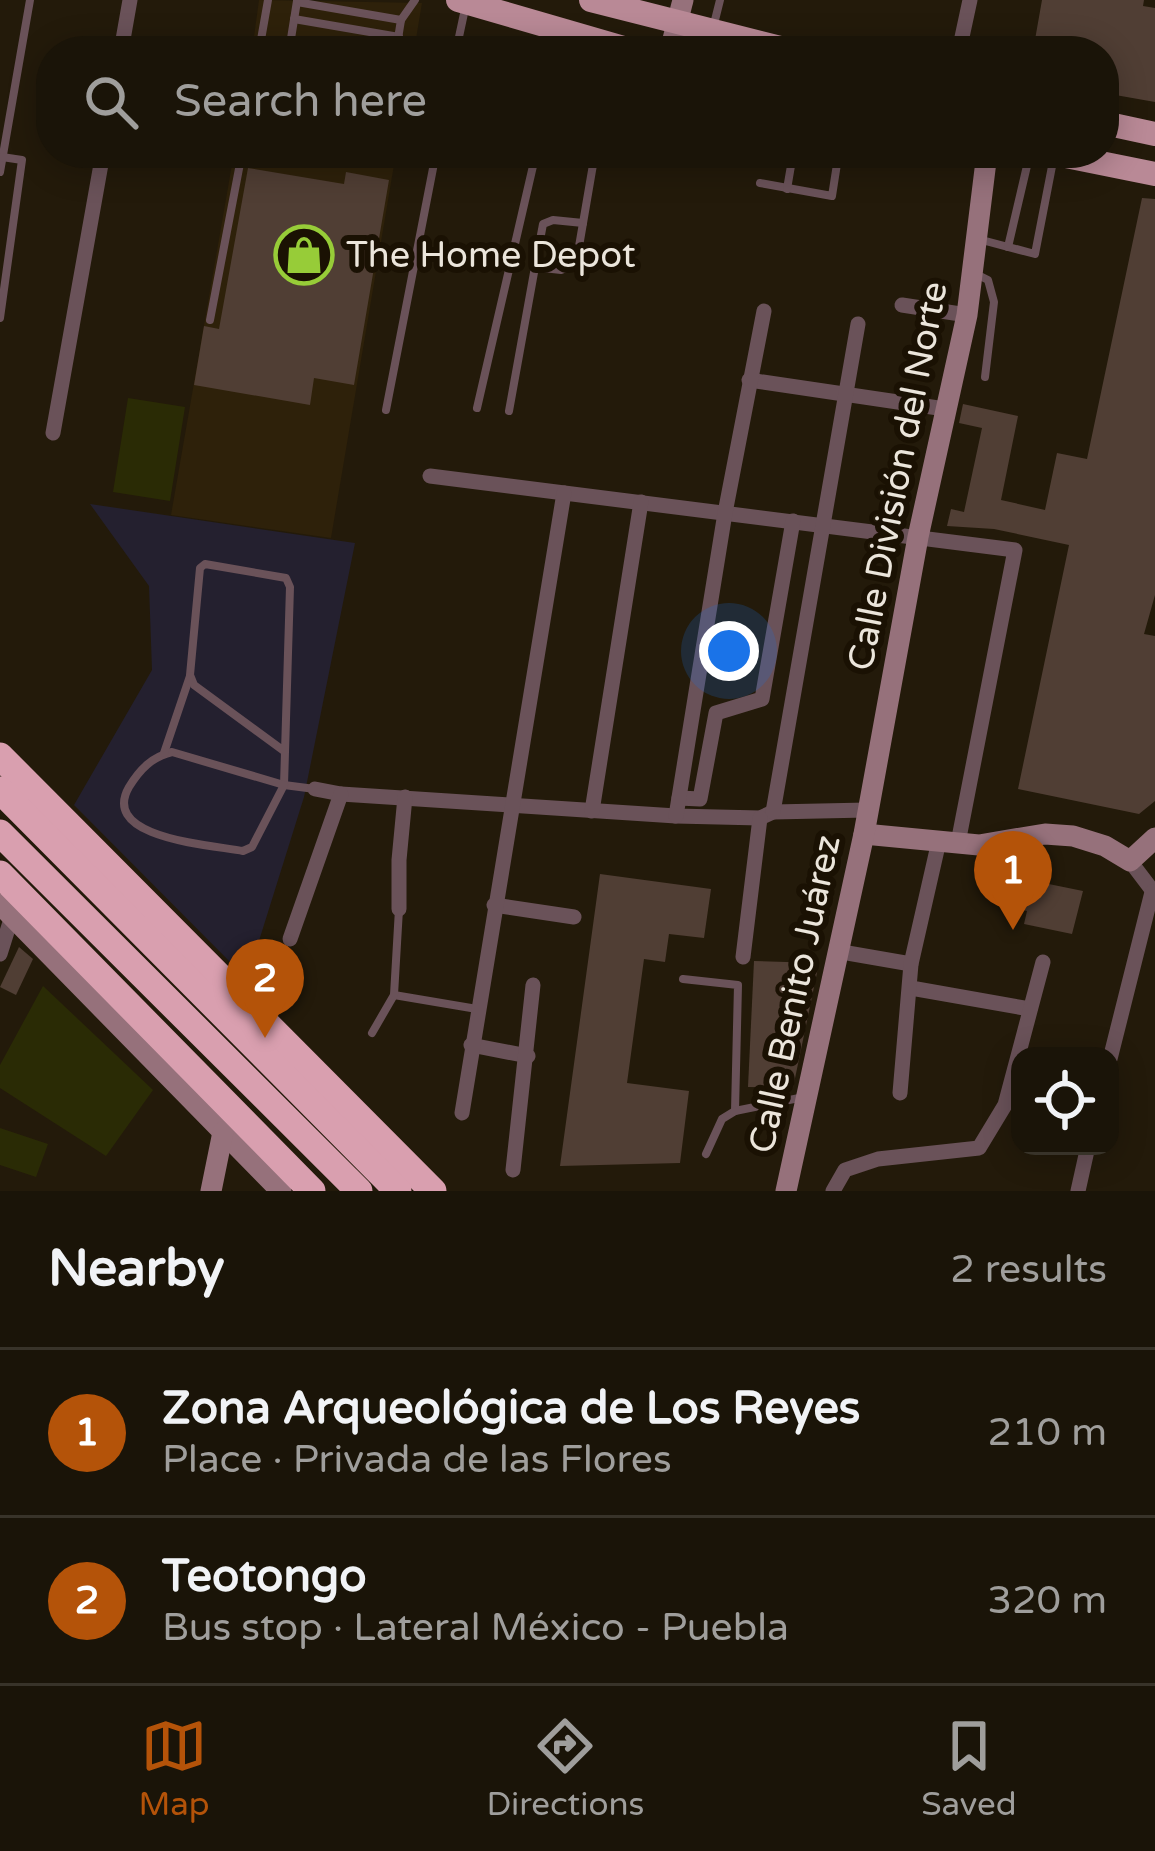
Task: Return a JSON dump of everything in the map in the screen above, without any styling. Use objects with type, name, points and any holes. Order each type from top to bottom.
[{"type":"highway","points":[[0,759],[430,1191]]},
{"type":"highway","points":[[0,790],[398,1191]]},
{"type":"highway","points":[[0,833],[359,1191]]},
{"type":"highway","points":[[22,855],[64,913],[199,1073]]},
{"type":"highway","points":[[0,874],[312,1191]]},
{"type":"main road","points":[[591,0],[669,10],[732,36]]},
{"type":"main road","points":[[462,1],[549,36]]},
{"type":"main road","points":[[1119,126],[1155,134]]},
{"type":"main road","points":[[1119,167],[1155,174]]},
{"type":"main road","name":"Calle División del Norte","points":[[867,810],[918,537],[967,315],[986,168]]},
{"type":"main road","name":"Calle Benito Juárez","points":[[786,1191],[867,810]]},
{"type":"main road","points":[[864,834],[979,845],[1045,834],[1073,836],[1106,846],[1130,861],[1155,838]]},
{"type":"main road","points":[[6,910],[280,1191]]},
{"type":"main road","points":[[211,1191],[223,1132]]},
{"type":"street","points":[[124,36],[130,0]]},
{"type":"street","points":[[962,36],[970,0]]},
{"type":"street","points":[[53,434],[100,168]]},
{"type":"street","points":[[902,305],[967,315]]},
{"type":"street","points":[[677,807],[764,311]]},
{"type":"street","points":[[743,957],[859,324]]},
{"type":"street","points":[[749,380],[945,410]]},
{"type":"street","points":[[430,476],[1015,550],[948,842],[911,964],[900,1093]]},
{"type":"street","points":[[462,1113],[564,493]]},
{"type":"street","points":[[592,811],[641,502]]},
{"type":"street","points":[[677,807],[700,799],[716,713],[762,699],[793,521]]},
{"type":"street","points":[[315,789],[592,811],[677,807],[766,815],[867,810]]},
{"type":"street","points":[[290,939],[341,794]]},
{"type":"street","points":[[399,909],[405,797]]},
{"type":"street","points":[[1113,1047],[1154,893],[1130,861]]},
{"type":"street","points":[[494,904],[574,917]]},
{"type":"street","points":[[0,954],[6,910]]},
{"type":"street","points":[[836,950],[911,964]]},
{"type":"street","points":[[1023,1047],[1043,962]]},
{"type":"street","points":[[513,1170],[533,985]]},
{"type":"street","points":[[911,988],[1030,1009]]},
{"type":"street","points":[[471,1046],[528,1056]]},
{"type":"street","points":[[833,1191],[845,1170],[878,1159],[979,1148],[1011,1108]]},
{"type":"street","points":[[1078,1191],[1086,1155]]},
{"type":"lane","points":[[0,172],[30,0]]},
{"type":"lane","points":[[262,36],[268,0]]},
{"type":"lane","points":[[398,36],[400,20],[415,0]]},
{"type":"lane","points":[[712,31],[719,0]]},
{"type":"lane","points":[[291,36],[297,1],[400,20]]},
{"type":"lane","points":[[458,36],[462,1]]},
{"type":"lane","points":[[294,19],[392,36]]},
{"type":"lane","points":[[0,318],[22,160],[2,157]]},
{"type":"lane","points":[[210,320],[239,168]]},
{"type":"lane","points":[[386,410],[433,168]]},
{"type":"lane","points":[[477,408],[533,168]]},
{"type":"lane","points":[[535,267],[561,270],[576,264],[593,168]]},
{"type":"lane","points":[[787,189],[791,168]]},
{"type":"lane","points":[[760,183],[832,196],[836,168]]},
{"type":"lane","points":[[1008,247],[1026,168]]},
{"type":"lane","points":[[977,238],[1035,254],[1050,168]]},
{"type":"lane","points":[[509,411],[543,224],[553,220],[584,223]]},
{"type":"lane","points":[[972,273],[988,280],[994,302],[985,376]]},
{"type":"lane","points":[[163,754],[190,675],[200,568],[205,564],[286,578],[290,587],[284,784],[252,847],[243,851],[141,831],[125,813],[124,796],[137,775],[156,756],[172,752],[284,784],[315,789]]},
{"type":"lane","points":[[190,675],[194,685],[284,751]]},
{"type":"lane","points":[[0,775],[236,1018],[317,1092]]},
{"type":"lane","points":[[372,1033],[394,995],[399,909]]},
{"type":"lane","points":[[683,979],[738,985],[735,1111]]},
{"type":"lane","points":[[394,995],[477,1009]]},
{"type":"lane","points":[[706,1154],[722,1119],[735,1111],[806,1097]]},
{"type":"lane","points":[[346,1121],[417,1191]]},
{"type":"shaded area","points":[[259,0],[422,3],[416,36],[254,36]]},
{"type":"shaded area","points":[[231,168],[393,168],[331,538],[171,515]]},
{"type":"shaded area","points":[[128,398],[185,407],[170,501],[113,492]]},
{"type":"shaded area","points":[[90,504],[355,543],[304,797],[247,979],[74,805],[152,670],[149,586]]},
{"type":"shaded area","points":[[43,986],[153,1090],[106,1156],[0,1088],[0,1065]]},
{"type":"shaded area","points":[[0,1128],[48,1144],[36,1177],[0,1165]]},
{"type":"building","points":[[1042,0],[1144,0],[1143,6],[1155,8],[1155,102],[1119,96],[1119,36],[1036,36]]},
{"type":"building","name":"The Home Depot","points":[[248,168],[344,184],[346,172],[389,180],[354,385],[314,378],[310,405],[194,385],[204,326],[219,329]]},
{"type":"building","points":[[1142,198],[1155,199],[1155,595],[1144,634],[1155,636],[1155,801],[1139,814],[1018,789],[1069,545],[994,529],[947,526],[951,509],[964,512],[982,428],[959,423],[963,404],[1018,416],[1001,500],[1045,510],[1057,453],[1087,459]]},
{"type":"building","points":[[600,874],[711,889],[704,938],[669,934],[665,962],[644,959],[627,1083],[689,1091],[680,1163],[560,1166]]},
{"type":"building","points":[[1034,881],[1083,891],[1072,934],[1024,924],[1027,911],[1023,910]]},
{"type":"building","points":[[19,947],[33,959],[16,995],[0,987]]},
{"type":"building","points":[[754,961],[819,963],[793,1088],[748,1087]]},
{"type":"place","name":"The Home Depot","points":[[304,255]]},
{"type":"place","name":"Zona Arqueológica de Los Reyes","points":[[1013,930]]},
{"type":"place","name":"Teotongo","points":[[265,1038]]}]
